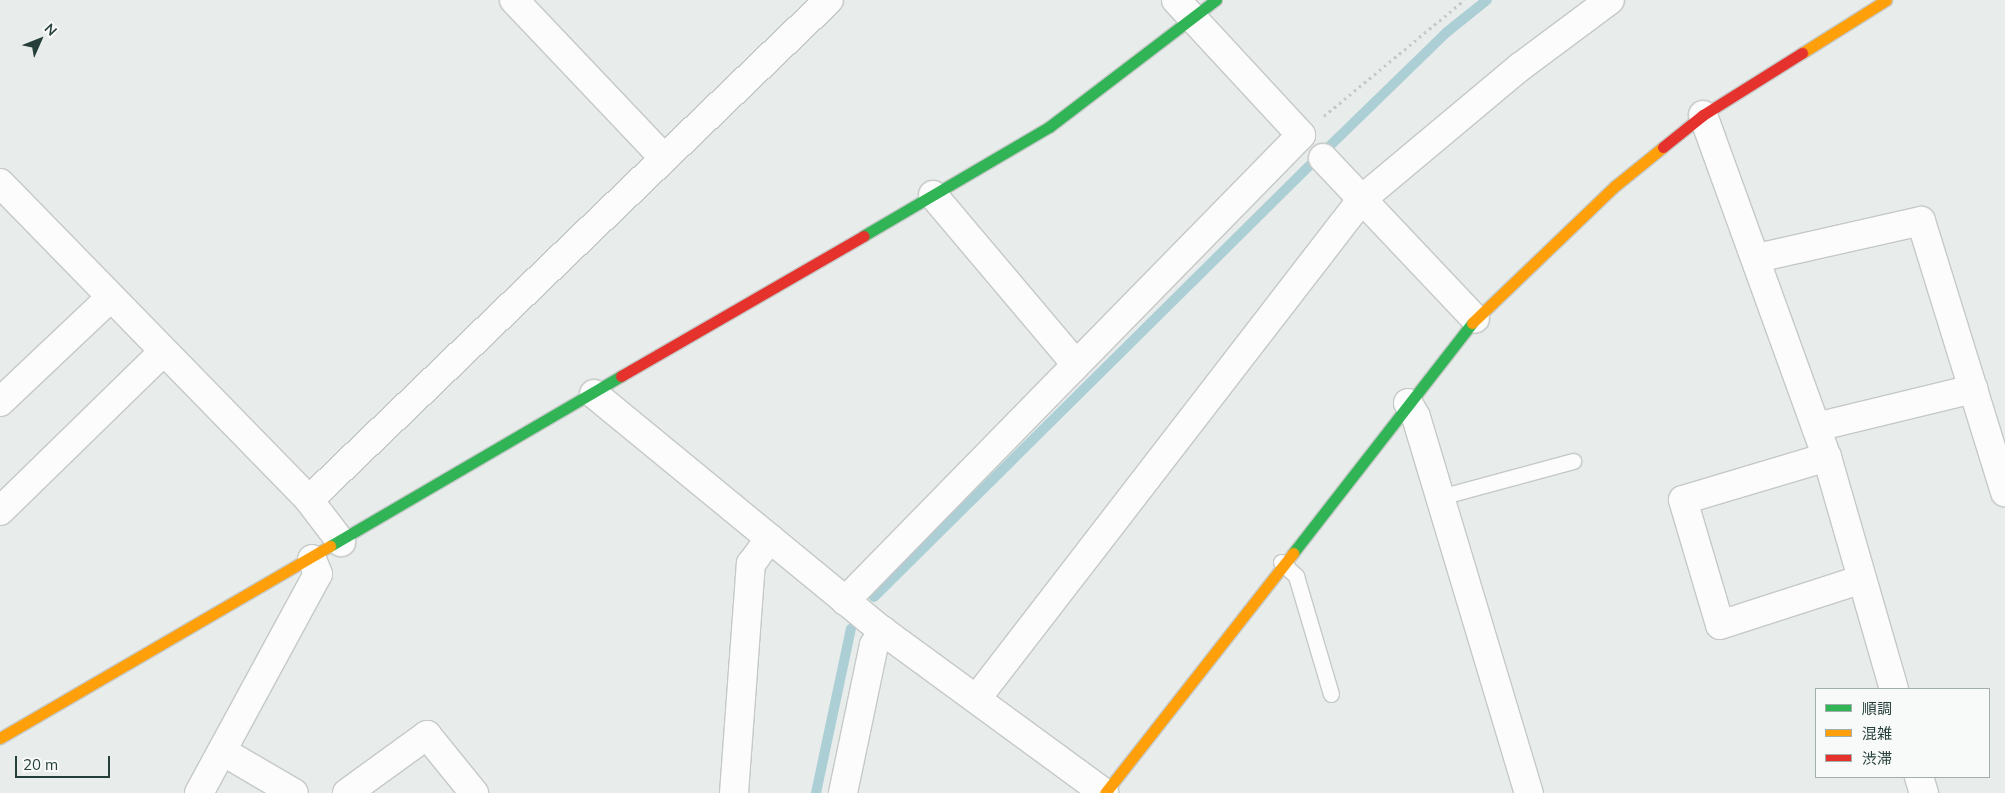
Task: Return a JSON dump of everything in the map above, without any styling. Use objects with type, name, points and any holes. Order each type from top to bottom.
[{"type":"street","points":[[514,0],[663,156]]},
{"type":"street","points":[[308,500],[663,156],[829,0]]},
{"type":"street","points":[[0,738],[312,559],[1049,127],[1185,9],[1216,0]]},
{"type":"street","points":[[977,698],[1362,199],[1520,67],[1610,0]]},
{"type":"street","points":[[594,394],[883,631],[977,698],[1104,793],[1281,562],[1475,319],[1615,186],[1703,115],[1886,0]]},
{"type":"street","points":[[845,600],[1301,135],[1185,9]]},
{"type":"street","points":[[1703,115],[1757,258],[1827,457],[1894,688]]},
{"type":"street","points":[[1323,158],[1475,319]]},
{"type":"street","points":[[0,183],[308,500],[341,542]]},
{"type":"street","points":[[933,195],[1076,364]]},
{"type":"street","points":[[1757,258],[1921,221],[2005,492]]},
{"type":"street","points":[[0,402],[110,298]]},
{"type":"street","points":[[0,511],[163,352]]},
{"type":"street","points":[[1816,427],[1973,389]]},
{"type":"street","points":[[1408,403],[1440,497],[1529,793]]},
{"type":"street","points":[[1827,457],[1683,500],[1720,625],[1862,579]]},
{"type":"street","points":[[734,793],[751,564],[770,538]]},
{"type":"street","points":[[199,793],[318,574],[312,559]]},
{"type":"street","points":[[843,793],[874,645],[883,631]]},
{"type":"street","points":[[348,793],[426,735],[474,793]]},
{"type":"street","points":[[222,751],[294,793]]},
{"type":"street","points":[[1919,778],[1924,793]]},
{"type":"lane","points":[[1440,497],[1573,461]]},
{"type":"lane","points":[[1281,562],[1296,576],[1331,694]]},
{"type":"path","points":[[1301,135],[1464,0]]},
{"type":"waterway","points":[[874,597],[1304,171],[1447,32],[1487,0]]},
{"type":"waterway","points":[[816,793],[851,629]]},
{"type":"traffic: fast","points":[[863,236],[1049,127],[1216,0]]},
{"type":"traffic: fast","points":[[1293,553],[1472,323]]},
{"type":"traffic: fast","points":[[330,546],[621,376]]},
{"type":"traffic: slow","points":[[1802,53],[1886,0]]},
{"type":"traffic: slow","points":[[1472,323],[1615,186],[1663,147]]},
{"type":"traffic: slow","points":[[0,738],[330,546]]},
{"type":"traffic: slow","points":[[1105,793],[1293,553]]},
{"type":"traffic: jam","points":[[1663,147],[1703,115],[1802,53]]},
{"type":"traffic: jam","points":[[621,376],[863,236]]}]
